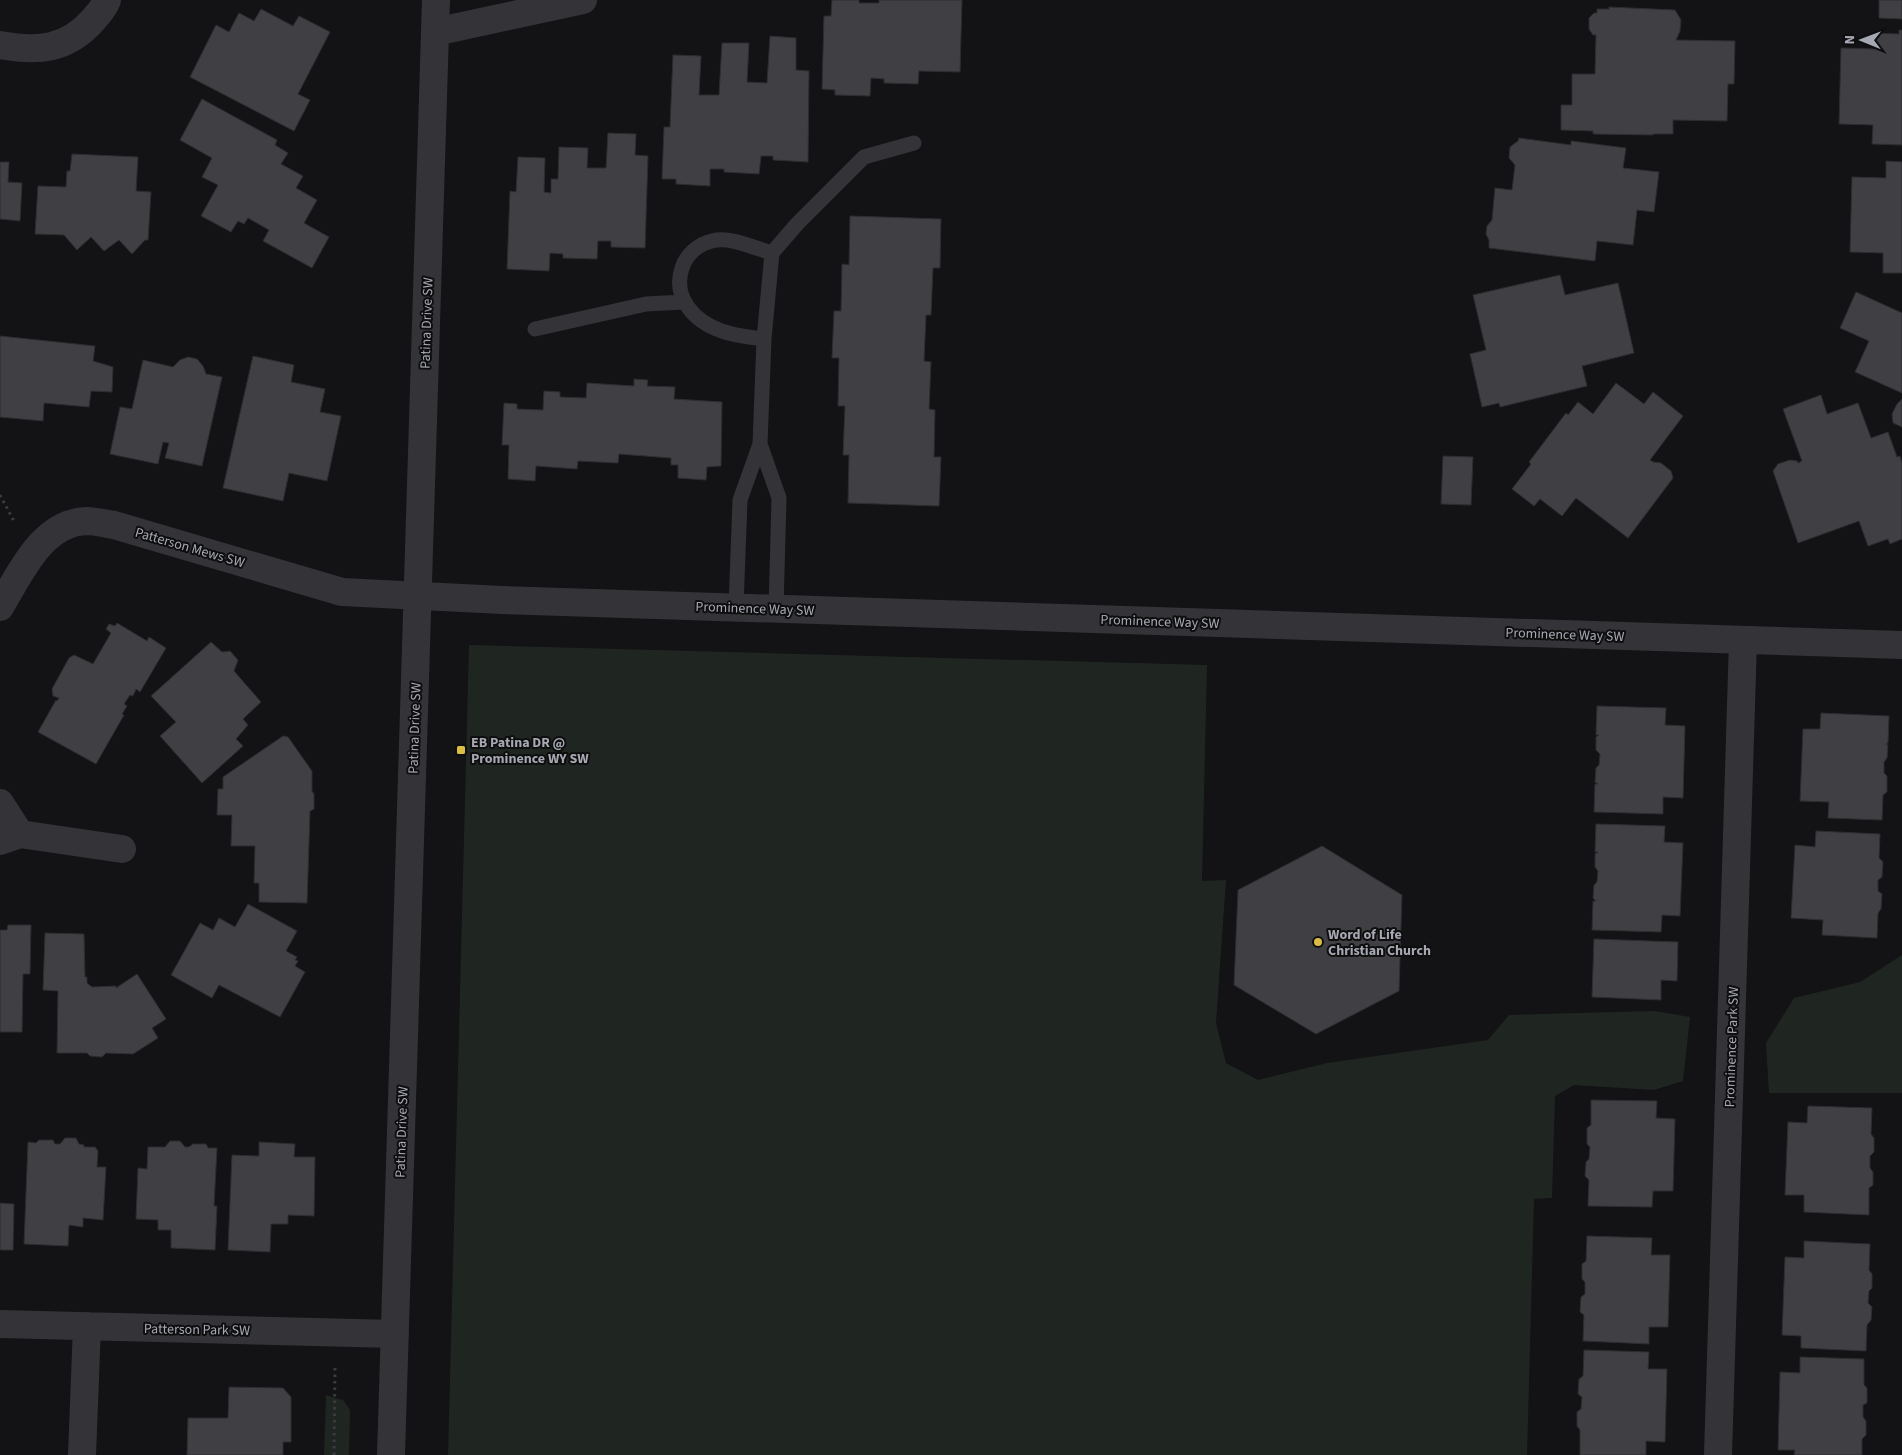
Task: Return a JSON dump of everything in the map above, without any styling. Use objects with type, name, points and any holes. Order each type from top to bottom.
[{"type":"street","points":[[0,44],[15,48],[44,48],[65,43],[84,31],[104,7],[107,0]]},
{"type":"street","name":"Patina Drive SW","points":[[391,1455],[436,0]]},
{"type":"street","points":[[435,32],[583,0]]},
{"type":"street","name":"Patterson Mews SW","points":[[0,607],[33,555],[54,532],[86,521],[114,525],[342,592],[418,597]]},
{"type":"street","name":"Prominence Way SW","points":[[418,597],[1902,645]]},
{"type":"street","name":"Prominence Park SW","points":[[1718,1455],[1743,640]]},
{"type":"street","points":[[0,803],[10,838],[122,849]]},
{"type":"street","name":"Patterson Park SW","points":[[0,1324],[395,1334]]},
{"type":"street","points":[[82,1455],[87,1326]]},
{"type":"lane","points":[[736,607],[740,500],[760,444],[764,340],[772,252],[797,224],[864,158],[914,143]]},
{"type":"lane","points":[[764,340],[722,331],[692,312],[684,302],[679,290],[679,277],[683,264],[690,253],[700,245],[712,240],[726,240],[772,252]]},
{"type":"lane","points":[[535,329],[646,304],[684,302]]},
{"type":"lane","points":[[760,444],[779,498],[776,609]]},
{"type":"path","points":[[334,1455],[337,1332]]},
{"type":"shaded area","points":[[469,645],[1207,665],[1202,881],[1226,880],[1216,1023],[1226,1063],[1258,1080],[1327,1063],[1488,1040],[1509,1015],[1655,1011],[1690,1017],[1683,1081],[1654,1090],[1574,1085],[1555,1096],[1552,1198],[1534,1199],[1527,1455],[448,1455]]},
{"type":"shaded area","points":[[1902,955],[1902,1093],[1769,1093],[1766,1043],[1794,998],[1860,982]]},
{"type":"shaded area","points":[[326,1395],[343,1400],[350,1410],[349,1455],[324,1455]]},
{"type":"building","points":[[832,0],[859,0],[859,3],[879,3],[879,0],[962,0],[960,72],[919,71],[918,84],[884,83],[884,79],[871,78],[870,96],[835,95],[835,90],[822,89],[824,16],[831,16]]},
{"type":"building","points":[[1879,0],[1902,0],[1902,19],[1879,18]]},
{"type":"building","points":[[1609,7],[1675,10],[1681,20],[1680,31],[1676,40],[1735,41],[1734,84],[1728,84],[1727,121],[1673,120],[1673,134],[1593,134],[1593,131],[1561,130],[1561,105],[1572,105],[1572,74],[1595,74],[1596,35],[1593,35],[1589,29],[1589,18],[1594,13],[1597,13],[1597,9],[1609,9]]},
{"type":"building","points":[[261,9],[293,26],[299,16],[330,32],[298,94],[310,100],[294,131],[190,77],[216,25],[229,32],[239,13],[254,21]]},
{"type":"building","points":[[1899,30],[1902,30],[1902,145],[1872,144],[1873,125],[1839,124],[1841,48],[1875,49],[1875,33],[1899,34]]},
{"type":"building","points":[[770,36],[796,38],[796,70],[809,71],[808,162],[773,160],[773,156],[761,156],[759,174],[724,172],[724,169],[710,169],[710,186],[676,184],[676,179],[662,179],[664,127],[670,127],[673,55],[701,56],[699,95],[719,95],[722,43],[749,43],[747,82],[767,83]]},
{"type":"building","points":[[202,99],[277,140],[275,145],[288,153],[281,164],[303,176],[296,188],[317,200],[304,223],[329,237],[312,268],[263,241],[269,230],[248,218],[244,224],[238,221],[231,232],[201,216],[218,185],[202,177],[212,158],[180,140]]},
{"type":"building","points":[[608,133],[636,134],[635,155],[648,156],[645,248],[611,247],[611,241],[598,241],[597,259],[563,258],[563,254],[550,253],[549,271],[507,269],[510,191],[516,192],[518,157],[545,158],[544,192],[551,193],[551,179],[558,179],[559,147],[588,148],[587,168],[606,168]]},
{"type":"building","points":[[1519,138],[1571,145],[1571,141],[1626,148],[1623,168],[1659,172],[1654,212],[1637,210],[1633,245],[1597,241],[1595,261],[1489,248],[1489,240],[1486,234],[1487,226],[1492,220],[1495,188],[1512,190],[1515,165],[1509,158],[1510,147]]},
{"type":"building","points":[[72,154],[138,157],[136,191],[151,192],[148,240],[145,240],[132,254],[119,240],[104,251],[91,237],[77,250],[64,235],[35,234],[38,186],[66,187],[67,171],[70,171]]},
{"type":"building","points":[[1886,161],[1902,162],[1902,273],[1883,273],[1883,253],[1850,252],[1852,177],[1886,178]]},
{"type":"building","points":[[0,162],[9,162],[8,182],[22,183],[20,221],[0,219]]},
{"type":"building","points":[[850,216],[941,219],[940,268],[933,268],[931,315],[926,315],[924,361],[931,362],[929,409],[935,410],[934,457],[941,457],[939,506],[848,503],[849,455],[843,455],[845,406],[838,406],[839,358],[832,358],[834,311],[841,311],[842,264],[849,265]]},
{"type":"building","points":[[1560,275],[1565,295],[1618,283],[1634,353],[1582,366],[1587,386],[1500,407],[1499,403],[1482,407],[1470,354],[1486,350],[1473,295]]},
{"type":"building","points":[[1856,292],[1902,313],[1902,393],[1855,372],[1869,341],[1840,328]]},
{"type":"building","points":[[0,336],[95,346],[93,361],[113,367],[112,392],[91,391],[89,407],[44,403],[43,421],[0,417]]},
{"type":"building","points":[[253,356],[294,365],[291,382],[325,389],[320,412],[341,416],[327,481],[289,473],[283,501],[223,488]]},
{"type":"building","points":[[188,357],[197,359],[203,366],[206,374],[222,377],[202,466],[165,458],[169,443],[163,442],[158,464],[110,454],[120,407],[132,409],[143,360],[173,367],[180,360]]},
{"type":"building","points":[[634,379],[648,380],[647,386],[675,387],[674,399],[722,402],[721,466],[707,467],[706,480],[678,478],[678,465],[671,465],[671,458],[619,454],[618,463],[578,461],[577,469],[536,466],[535,481],[508,479],[509,445],[502,445],[504,403],[517,404],[517,409],[543,410],[544,391],[560,392],[560,397],[586,398],[587,383],[634,386]]},
{"type":"building","points":[[1616,383],[1644,404],[1653,392],[1683,416],[1650,460],[1661,463],[1671,471],[1673,478],[1628,538],[1576,498],[1562,516],[1540,499],[1534,506],[1512,489],[1531,464],[1529,462],[1566,413],[1568,415],[1578,402],[1593,414]]},
{"type":"building","points":[[1821,395],[1827,414],[1858,403],[1871,438],[1888,432],[1897,457],[1900,456],[1902,463],[1902,539],[1890,544],[1888,539],[1868,546],[1859,521],[1798,543],[1773,471],[1778,464],[1790,460],[1797,461],[1798,463],[1802,461],[1783,409]]},
{"type":"building","points":[[1902,399],[1902,427],[1893,423],[1892,414]]},
{"type":"building","points":[[1443,456],[1473,457],[1471,505],[1441,504]]},
{"type":"building","points":[[117,623],[147,641],[149,637],[166,648],[140,692],[136,689],[133,696],[130,695],[124,704],[127,706],[122,714],[124,715],[96,764],[38,732],[56,700],[59,698],[53,696],[52,689],[69,658],[74,655],[93,664],[111,633],[106,629],[109,624],[115,626]]},
{"type":"building","points":[[211,642],[222,652],[230,651],[238,660],[234,671],[261,702],[243,719],[248,725],[236,739],[243,746],[202,783],[160,736],[176,722],[151,696]]},
{"type":"building","points":[[1597,706],[1666,708],[1665,725],[1685,726],[1683,798],[1663,797],[1663,814],[1594,812],[1595,784],[1598,784],[1595,782],[1596,768],[1599,765],[1600,754],[1596,750],[1596,737],[1599,735],[1596,735]]},
{"type":"building","points":[[1821,713],[1889,716],[1888,743],[1886,744],[1888,745],[1887,758],[1884,762],[1884,773],[1887,776],[1887,792],[1883,795],[1882,820],[1828,818],[1829,802],[1800,801],[1803,729],[1820,729]]},
{"type":"building","points":[[283,736],[288,737],[312,771],[314,809],[310,811],[307,903],[259,902],[259,883],[254,883],[255,846],[231,846],[232,815],[217,815],[218,789],[223,789],[223,777]]},
{"type":"building","points":[[1596,824],[1665,826],[1664,842],[1683,843],[1680,916],[1662,915],[1661,932],[1592,930],[1593,901],[1596,901],[1593,898],[1594,885],[1597,882],[1598,871],[1595,867],[1595,854],[1598,852],[1595,852]]},
{"type":"building","points":[[1816,831],[1880,834],[1879,858],[1883,862],[1882,877],[1878,880],[1878,891],[1882,894],[1881,909],[1878,913],[1877,938],[1822,935],[1823,920],[1791,918],[1795,845],[1815,847]]},
{"type":"building","name":"Word of Life Christian Church","points":[[1322,846],[1402,895],[1399,991],[1316,1034],[1234,985],[1238,890]]},
{"type":"building","points":[[248,904],[297,931],[286,951],[297,957],[295,960],[298,961],[295,966],[305,972],[280,1017],[219,985],[212,998],[171,975],[200,923],[213,930],[219,918],[235,927]]},
{"type":"building","points":[[8,925],[31,925],[30,974],[23,974],[22,1032],[0,1032],[0,930],[7,930]]},
{"type":"building","points":[[45,933],[84,934],[85,977],[87,977],[87,983],[92,987],[116,986],[116,988],[137,974],[166,1019],[152,1028],[158,1038],[133,1054],[106,1053],[102,1057],[90,1056],[87,1053],[57,1053],[58,991],[43,990]]},
{"type":"building","points":[[1594,939],[1678,942],[1677,981],[1661,980],[1661,1000],[1592,997]]},
{"type":"building","points":[[1591,1100],[1657,1101],[1656,1118],[1675,1119],[1673,1191],[1653,1191],[1652,1207],[1588,1206],[1589,1180],[1585,1176],[1590,1147],[1587,1144],[1587,1128],[1591,1125]]},
{"type":"building","points":[[1808,1106],[1872,1108],[1871,1134],[1874,1138],[1874,1152],[1870,1156],[1873,1185],[1869,1188],[1869,1215],[1804,1212],[1804,1195],[1785,1195],[1788,1122],[1807,1123]]},
{"type":"building","points":[[65,1138],[76,1138],[79,1144],[84,1145],[84,1147],[95,1147],[98,1151],[97,1167],[106,1167],[103,1220],[83,1218],[83,1227],[69,1225],[68,1246],[24,1244],[28,1142],[36,1143],[39,1140],[53,1140],[55,1144],[60,1144]]},
{"type":"building","points":[[170,1141],[180,1141],[185,1147],[193,1144],[206,1144],[208,1148],[217,1148],[214,1206],[217,1206],[215,1250],[171,1248],[171,1230],[158,1230],[158,1220],[136,1219],[138,1168],[147,1169],[148,1147],[165,1147]]},
{"type":"building","points":[[259,1142],[295,1144],[294,1157],[315,1157],[314,1216],[288,1215],[288,1224],[271,1224],[270,1252],[228,1250],[232,1155],[259,1156]]},
{"type":"building","points":[[0,1203],[14,1204],[13,1250],[0,1250]]},
{"type":"building","points":[[1587,1236],[1652,1238],[1651,1255],[1670,1255],[1668,1327],[1649,1327],[1649,1344],[1583,1341],[1584,1315],[1580,1312],[1581,1297],[1585,1294],[1582,1264],[1586,1261]]},
{"type":"building","points":[[1804,1241],[1870,1244],[1869,1270],[1872,1274],[1872,1288],[1869,1291],[1868,1303],[1872,1307],[1871,1320],[1867,1325],[1866,1351],[1801,1348],[1801,1336],[1782,1335],[1785,1257],[1804,1258]]},
{"type":"building","points":[[1584,1350],[1649,1352],[1648,1369],[1667,1369],[1665,1442],[1646,1441],[1646,1455],[1580,1455],[1580,1430],[1577,1426],[1577,1412],[1581,1409],[1582,1397],[1578,1394],[1579,1379],[1583,1376]]},
{"type":"building","points":[[1800,1357],[1864,1359],[1864,1385],[1867,1388],[1867,1403],[1863,1405],[1866,1435],[1862,1439],[1862,1455],[1794,1455],[1795,1450],[1778,1450],[1780,1372],[1800,1373]]},
{"type":"building","points":[[229,1387],[283,1388],[291,1397],[291,1442],[283,1442],[283,1455],[187,1455],[188,1418],[228,1418]]},
{"type":"place","name":"EB Patina DR @ Prominence WY SW","points":[[461,750]]},
{"type":"place","name":"Word of Life Christian Church","points":[[1318,942]]}]
